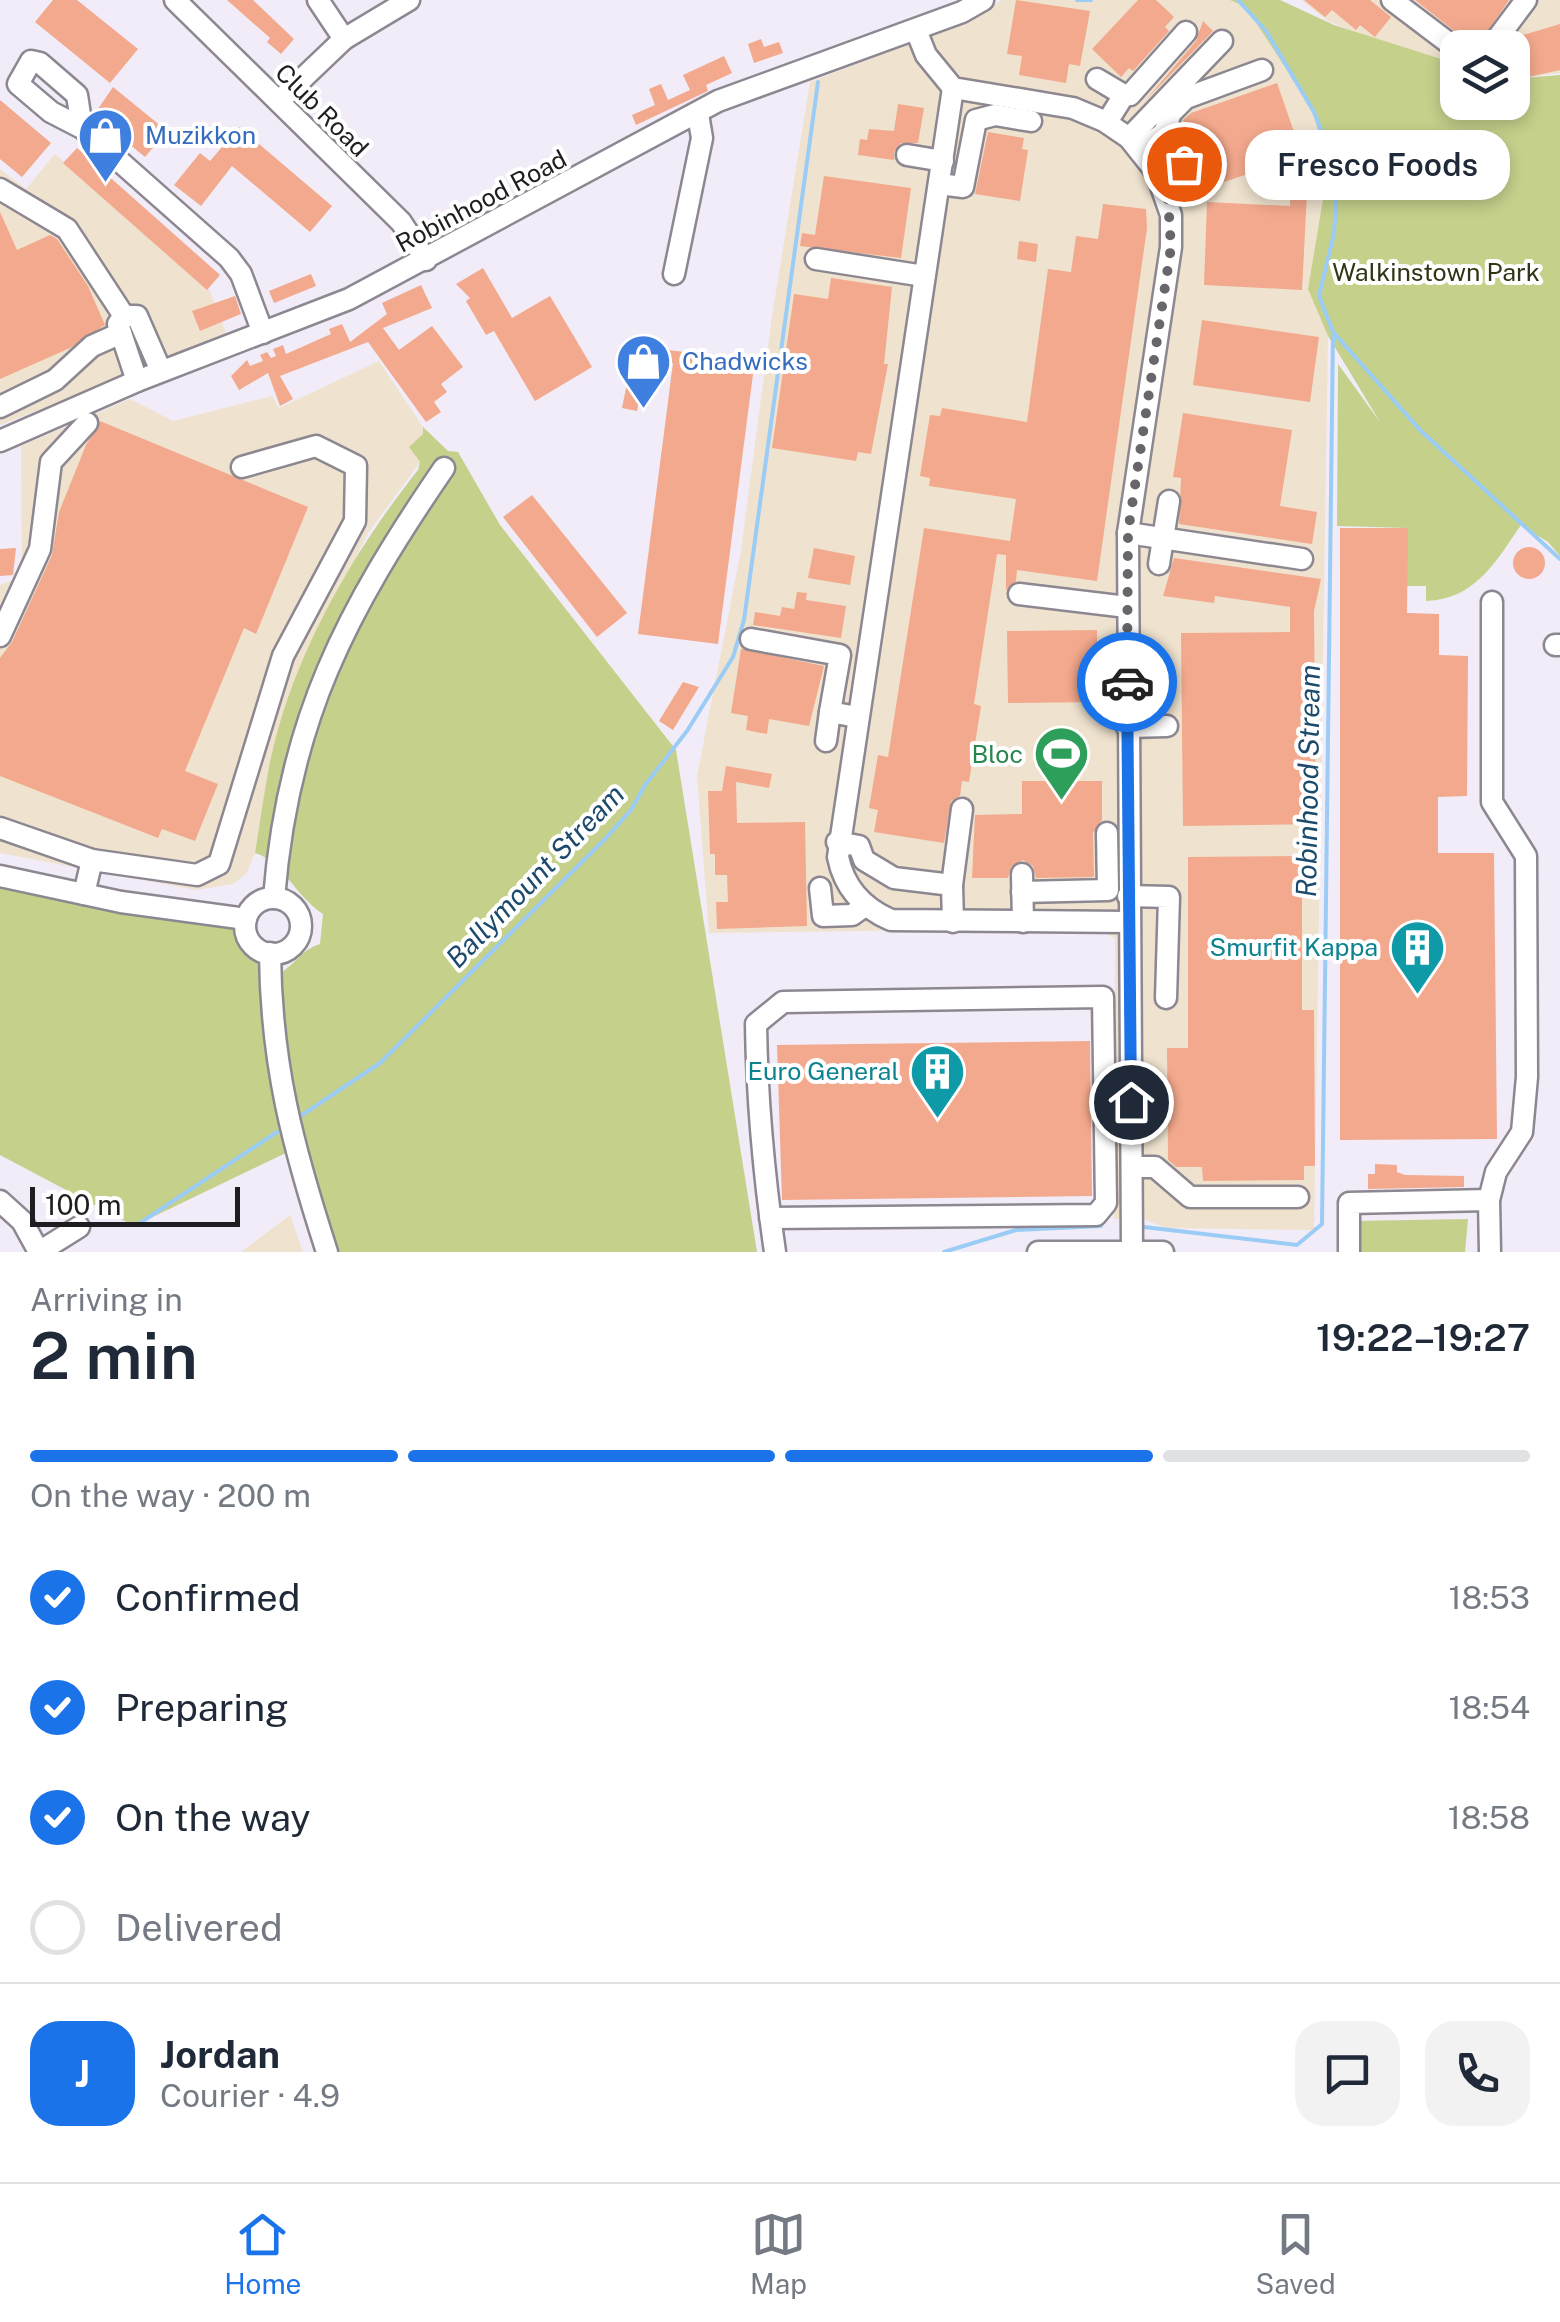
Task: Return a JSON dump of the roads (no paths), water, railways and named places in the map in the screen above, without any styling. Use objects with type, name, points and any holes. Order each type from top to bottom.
[{"type":"street","name":"Club Road","points":[[176,0],[401,222],[426,260]]},
{"type":"street","points":[[318,0],[344,39]]},
{"type":"street","points":[[279,101],[344,39],[409,0]]},
{"type":"street","points":[[943,0],[962,12]]},
{"type":"street","name":"Robinhood Road","points":[[0,441],[137,381],[349,299],[732,96],[916,30],[983,0]]},
{"type":"street","points":[[1392,0],[1440,36]]},
{"type":"street","points":[[1504,30],[1526,0]]},
{"type":"street","points":[[916,30],[926,55],[952,88],[1073,108],[1107,122],[1134,144],[1168,199],[1171,247],[1128,532],[1127,726],[1108,890],[1022,884],[1023,922]]},
{"type":"street","points":[[1097,79],[1124,95],[1130,94],[1186,32]]},
{"type":"street","points":[[1134,144],[1222,41]]},
{"type":"street","points":[[1168,199],[1193,186],[1164,133],[1171,113],[1186,98],[1262,70]]},
{"type":"street","points":[[952,88],[924,276],[922,361],[837,842],[845,880],[866,905],[890,920],[1128,922]]},
{"type":"street","points":[[1107,122],[1124,95]]},
{"type":"street","points":[[674,274],[702,138],[698,114]]},
{"type":"street","points":[[939,184],[963,188],[976,120],[994,115],[1031,122]]},
{"type":"street","points":[[82,128],[229,258],[241,274],[263,334]]},
{"type":"street","points":[[1134,144],[1164,133]]},
{"type":"street","points":[[907,156],[943,161]]},
{"type":"street","points":[[0,189],[67,229],[123,325],[137,381]]},
{"type":"street","points":[[816,259],[924,276]]},
{"type":"street","points":[[0,407],[54,380],[92,346],[138,316],[161,372]]},
{"type":"street","points":[[0,636],[40,549],[51,462],[88,422]]},
{"type":"street","points":[[0,828],[92,860],[198,876],[218,864],[283,656],[355,521],[356,466],[316,446],[242,466]]},
{"type":"street","points":[[274,898],[280,828],[297,752],[340,634],[375,571],[444,468]]},
{"type":"street","points":[[1159,564],[1169,501]]},
{"type":"street","points":[[1128,532],[1302,559]]},
{"type":"street","points":[[1019,594],[1127,607]]},
{"type":"street","points":[[1490,1252],[1489,1200],[1496,1172],[1522,1132],[1527,1077],[1526,856],[1492,802],[1492,602]]},
{"type":"street","points":[[751,639],[840,654],[826,741]]},
{"type":"street","points":[[830,712],[857,716]]},
{"type":"street","points":[[1127,726],[1167,726]]},
{"type":"street","points":[[952,922],[952,885],[962,809]]},
{"type":"street","points":[[837,842],[859,846],[864,860],[894,878],[952,885]]},
{"type":"street","points":[[1114,844],[1128,896],[1132,1249]]},
{"type":"street","points":[[84,894],[92,860]]},
{"type":"street","points":[[0,876],[84,894],[246,919]]},
{"type":"street","points":[[820,888],[823,916],[852,915],[866,905]]},
{"type":"street","points":[[1128,896],[1169,897],[1166,998]]},
{"type":"street","points":[[274,898],[296,909],[301,930],[291,947],[270,953],[253,945],[246,919],[256,904],[274,898]]},
{"type":"street","points":[[270,953],[276,1060],[284,1109],[327,1252]]},
{"type":"street","points":[[770,1218],[1096,1215],[1106,1203],[1103,997],[783,1002],[756,1024],[757,1112],[770,1218],[775,1252]]},
{"type":"street","points":[[1132,1167],[1155,1167],[1190,1198],[1298,1197]]},
{"type":"street","points":[[1349,1252],[1349,1203],[1489,1200]]},
{"type":"street","points":[[0,1201],[22,1221],[39,1252],[72,1232],[82,1252]]},
{"type":"street","points":[[1038,1252],[1162,1252]]},
{"type":"waterway","points":[[1077,0],[1091,0]]},
{"type":"waterway","points":[[1238,0],[1266,31],[1314,112],[1338,175],[1334,233],[1319,296],[1333,332],[1421,431],[1560,559]]},
{"type":"waterway","name":"Ballymount Stream","points":[[299,1117],[380,1063],[605,839],[631,810],[645,785],[687,731],[733,657],[744,620],[818,82]]},
{"type":"waterway","name":"Robinhood Stream","points":[[1144,1227],[1297,1245],[1322,1224],[1333,332]]},
{"type":"waterway","name":"Ballymount Stream","points":[[140,1223],[277,1132]]},
{"type":"waterway","name":"Robinhood Stream","points":[[944,1252],[1016,1230],[1101,1226]]},
{"type":"place","name":"Fresco Foods","points":[[1184,164]]},
{"type":"place","name":"Muzikkon","points":[[106,184]]},
{"type":"place","name":"Chadwicks","points":[[643,410]]},
{"type":"place","name":"Bloc","points":[[1062,803]]},
{"type":"place","name":"Smurfit Kappa","points":[[1417,996]]},
{"type":"place","name":"Euro General","points":[[938,1120]]},
{"type":"park label","name":"Walkinstown Park","points":[[1436,272]]}]
